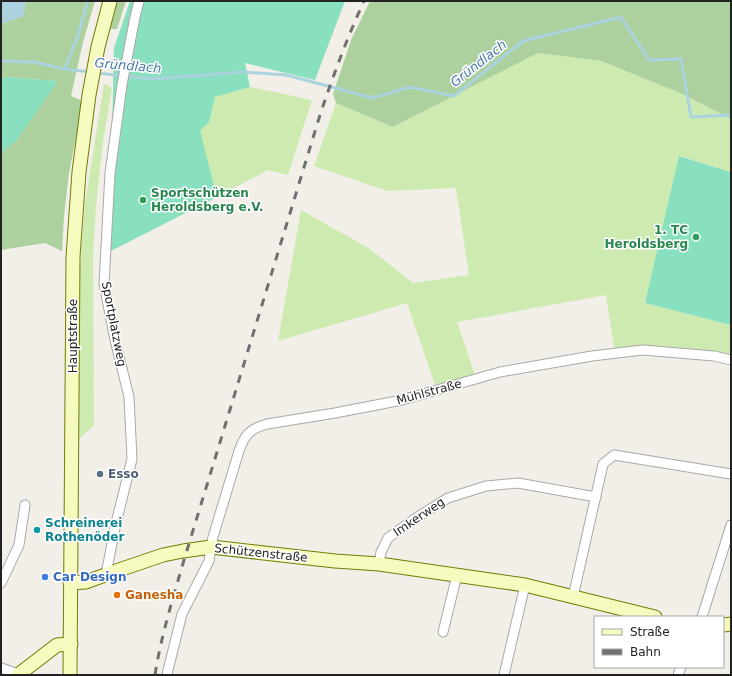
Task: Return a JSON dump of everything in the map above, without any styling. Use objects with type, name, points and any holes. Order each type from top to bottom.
[{"type":"street","name":"Hauptstraße","points":[[70,675],[73,257],[78,172],[89,95],[98,47],[110,1]]},
{"type":"street","name":"Sportplatzweg","points":[[106,574],[116,523],[132,459],[129,397],[115,340],[104,284],[110,173],[122,85],[139,1]]},
{"type":"street","name":"Mühlstraße","points":[[168,675],[182,614],[208,561],[243,439],[258,427],[267,424],[402,400],[500,372],[592,356],[643,350],[714,356],[731,360]]},
{"type":"street","points":[[573,597],[603,464],[614,455],[731,474]]},
{"type":"street","name":"Imkerweg","points":[[379,564],[381,552],[388,538],[448,498],[486,486],[518,483],[596,497]]},
{"type":"street","points":[[1,583],[19,545],[25,506]]},
{"type":"street","points":[[702,616],[731,525]]},
{"type":"street","name":"Schützenstraße","points":[[70,583],[86,582],[163,555],[183,550],[211,547],[335,561],[379,564],[525,585],[651,616]]},
{"type":"street","points":[[443,632],[457,575]]},
{"type":"street","points":[[504,675],[525,585]]},
{"type":"street","points":[[1,668],[18,674],[57,645],[70,644]]},
{"type":"green space","points":[[26,1],[95,1],[83,42],[71,96],[83,101],[69,173],[62,251],[45,243],[1,250],[1,153],[16,141],[57,81],[5,77],[1,78],[1,24],[23,16]]},
{"type":"green space","points":[[117,1],[126,1],[117,29],[110,29]]},
{"type":"green space","points":[[130,1],[345,1],[315,80],[245,63],[250,87],[215,97],[209,122],[200,131],[217,197],[109,252],[114,48]]},
{"type":"green space","points":[[370,1],[731,1],[731,119],[680,93],[601,61],[538,53],[393,127],[336,103],[333,94],[351,40]]},
{"type":"green space","points":[[538,53],[601,61],[680,93],[731,119],[731,172],[680,156],[645,303],[731,325],[731,354],[614,348],[606,295],[457,322],[475,375],[435,385],[407,303],[278,341],[301,210],[370,249],[413,283],[469,275],[456,188],[387,191],[314,166],[336,103],[393,127]]},
{"type":"green space","points":[[5,77],[58,81],[16,141],[1,153],[1,78]]},
{"type":"green space","points":[[104,84],[112,88],[103,142],[96,205],[93,258],[94,425],[77,441],[77,338],[81,251],[85,204]]},
{"type":"green space","points":[[250,87],[312,100],[288,175],[268,170],[217,197],[199,131],[209,121],[215,97]]},
{"type":"green space","name":"1. TC Heroldsberg","points":[[679,156],[731,172],[731,325],[645,303]]},
{"type":"water","points":[[1,1],[26,1],[23,16],[1,24]]},
{"type":"waterway","points":[[65,69],[77,38],[88,1]]},
{"type":"waterway","name":"Gründlach","points":[[96,73],[154,79],[243,72],[286,75],[373,98],[410,87],[454,96],[523,41],[621,17],[649,60],[681,59],[691,117],[731,115]]},
{"type":"waterway","name":"Gründlach","points":[[1,61],[34,62],[65,69],[90,72]]},
{"type":"railway","points":[[155,675],[164,631],[184,560],[320,115],[340,57],[364,1]]},
{"type":"place","name":"Sportschützen Heroldsberg e.V.","points":[[143,200]]},
{"type":"place","name":"1. TC Heroldsberg","points":[[696,237]]},
{"type":"place","name":"Esso","points":[[100,474]]},
{"type":"place","name":"Schreinerei Rothenöder","points":[[37,530]]},
{"type":"place","name":"Car Design","points":[[45,577]]},
{"type":"place","name":"Ganesha","points":[[117,595]]}]
